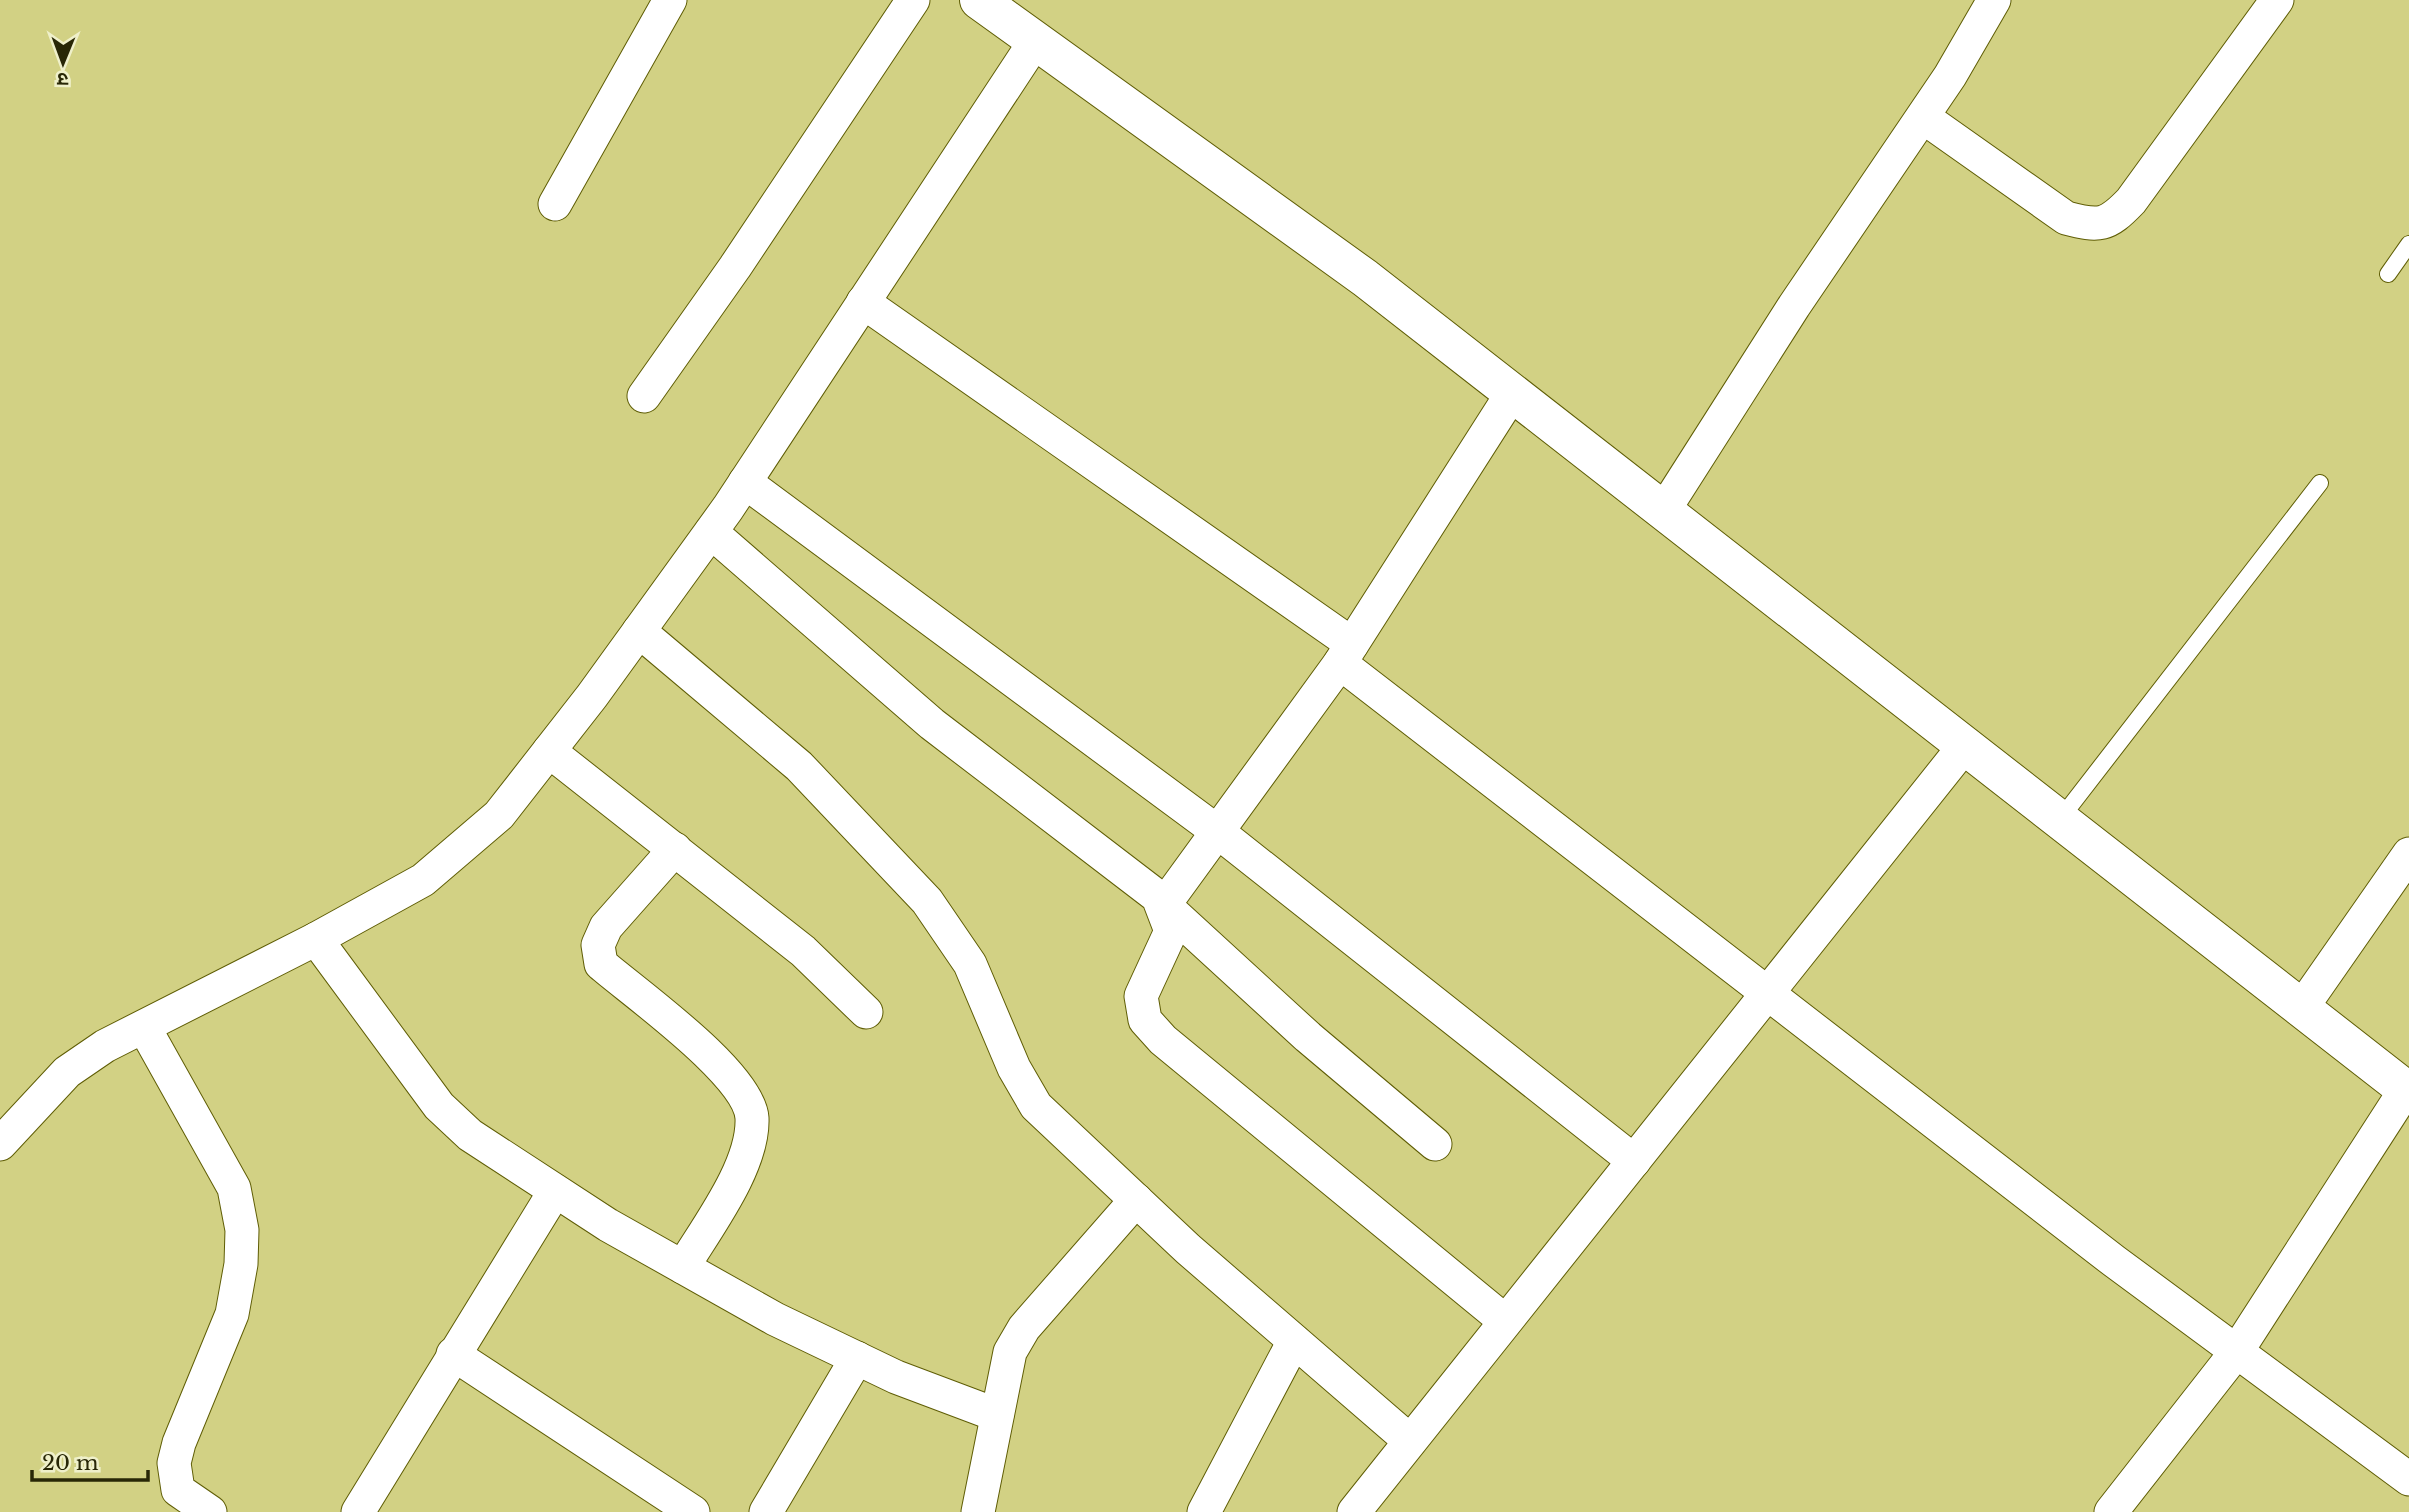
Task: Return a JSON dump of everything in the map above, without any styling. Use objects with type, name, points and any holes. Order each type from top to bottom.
[{"type":"main road","points":[[979,0],[1365,278],[2408,1090]]},
{"type":"street","points":[[555,204],[670,0]]},
{"type":"street","points":[[644,396],[743,256],[913,0]]},
{"type":"street","points":[[1664,510],[1794,306],[1923,117],[1994,0]]},
{"type":"street","points":[[1923,117],[2066,218],[2092,225],[2112,221],[2131,201],[2277,0]]},
{"type":"street","points":[[0,1144],[67,1072],[105,1046],[316,939],[423,880],[499,815],[711,532],[1035,40]]},
{"type":"street","points":[[863,302],[1346,654],[1768,992],[2114,1261],[2409,1479]]},
{"type":"street","points":[[1164,905],[1346,654],[1513,392]]},
{"type":"street","points":[[745,482],[1218,832],[1634,1161]]},
{"type":"street","points":[[711,532],[932,724],[1158,897],[1308,1037],[1435,1144]]},
{"type":"street","points":[[639,631],[799,766],[927,901],[970,964],[1014,1068],[1036,1106],[1136,1200],[1410,1441]]},
{"type":"street","points":[[1354,1512],[1966,744]]},
{"type":"street","points":[[549,751],[803,951],[866,1012]]},
{"type":"street","points":[[675,849],[606,927],[598,945],[601,964],[722,1066],[746,1094],[752,1118],[748,1146],[733,1182],[683,1267]]},
{"type":"street","points":[[2303,1006],[2409,854]]},
{"type":"street","points":[[1164,905],[1171,931],[1141,996],[1145,1020],[1163,1040],[1505,1321]]},
{"type":"street","points":[[316,939],[439,1106],[470,1135],[555,1191],[775,1319],[896,1377],[997,1415]]},
{"type":"street","points":[[144,1027],[234,1188],[242,1230],[242,1265],[232,1314],[179,1443],[174,1463],[172,1501],[210,1512]]},
{"type":"street","points":[[2111,1512],[2237,1351],[2408,1090]]},
{"type":"street","points":[[358,1512],[555,1191]]},
{"type":"street","points":[[978,1512],[1010,1352],[1024,1328],[1136,1200]]},
{"type":"street","points":[[1204,1512],[1294,1341]]},
{"type":"street","points":[[453,1354],[693,1512]]},
{"type":"street","points":[[766,1512],[857,1358]]},
{"type":"lane","points":[[2388,274],[2409,244]]},
{"type":"lane","points":[[2061,818],[2320,483]]}]
